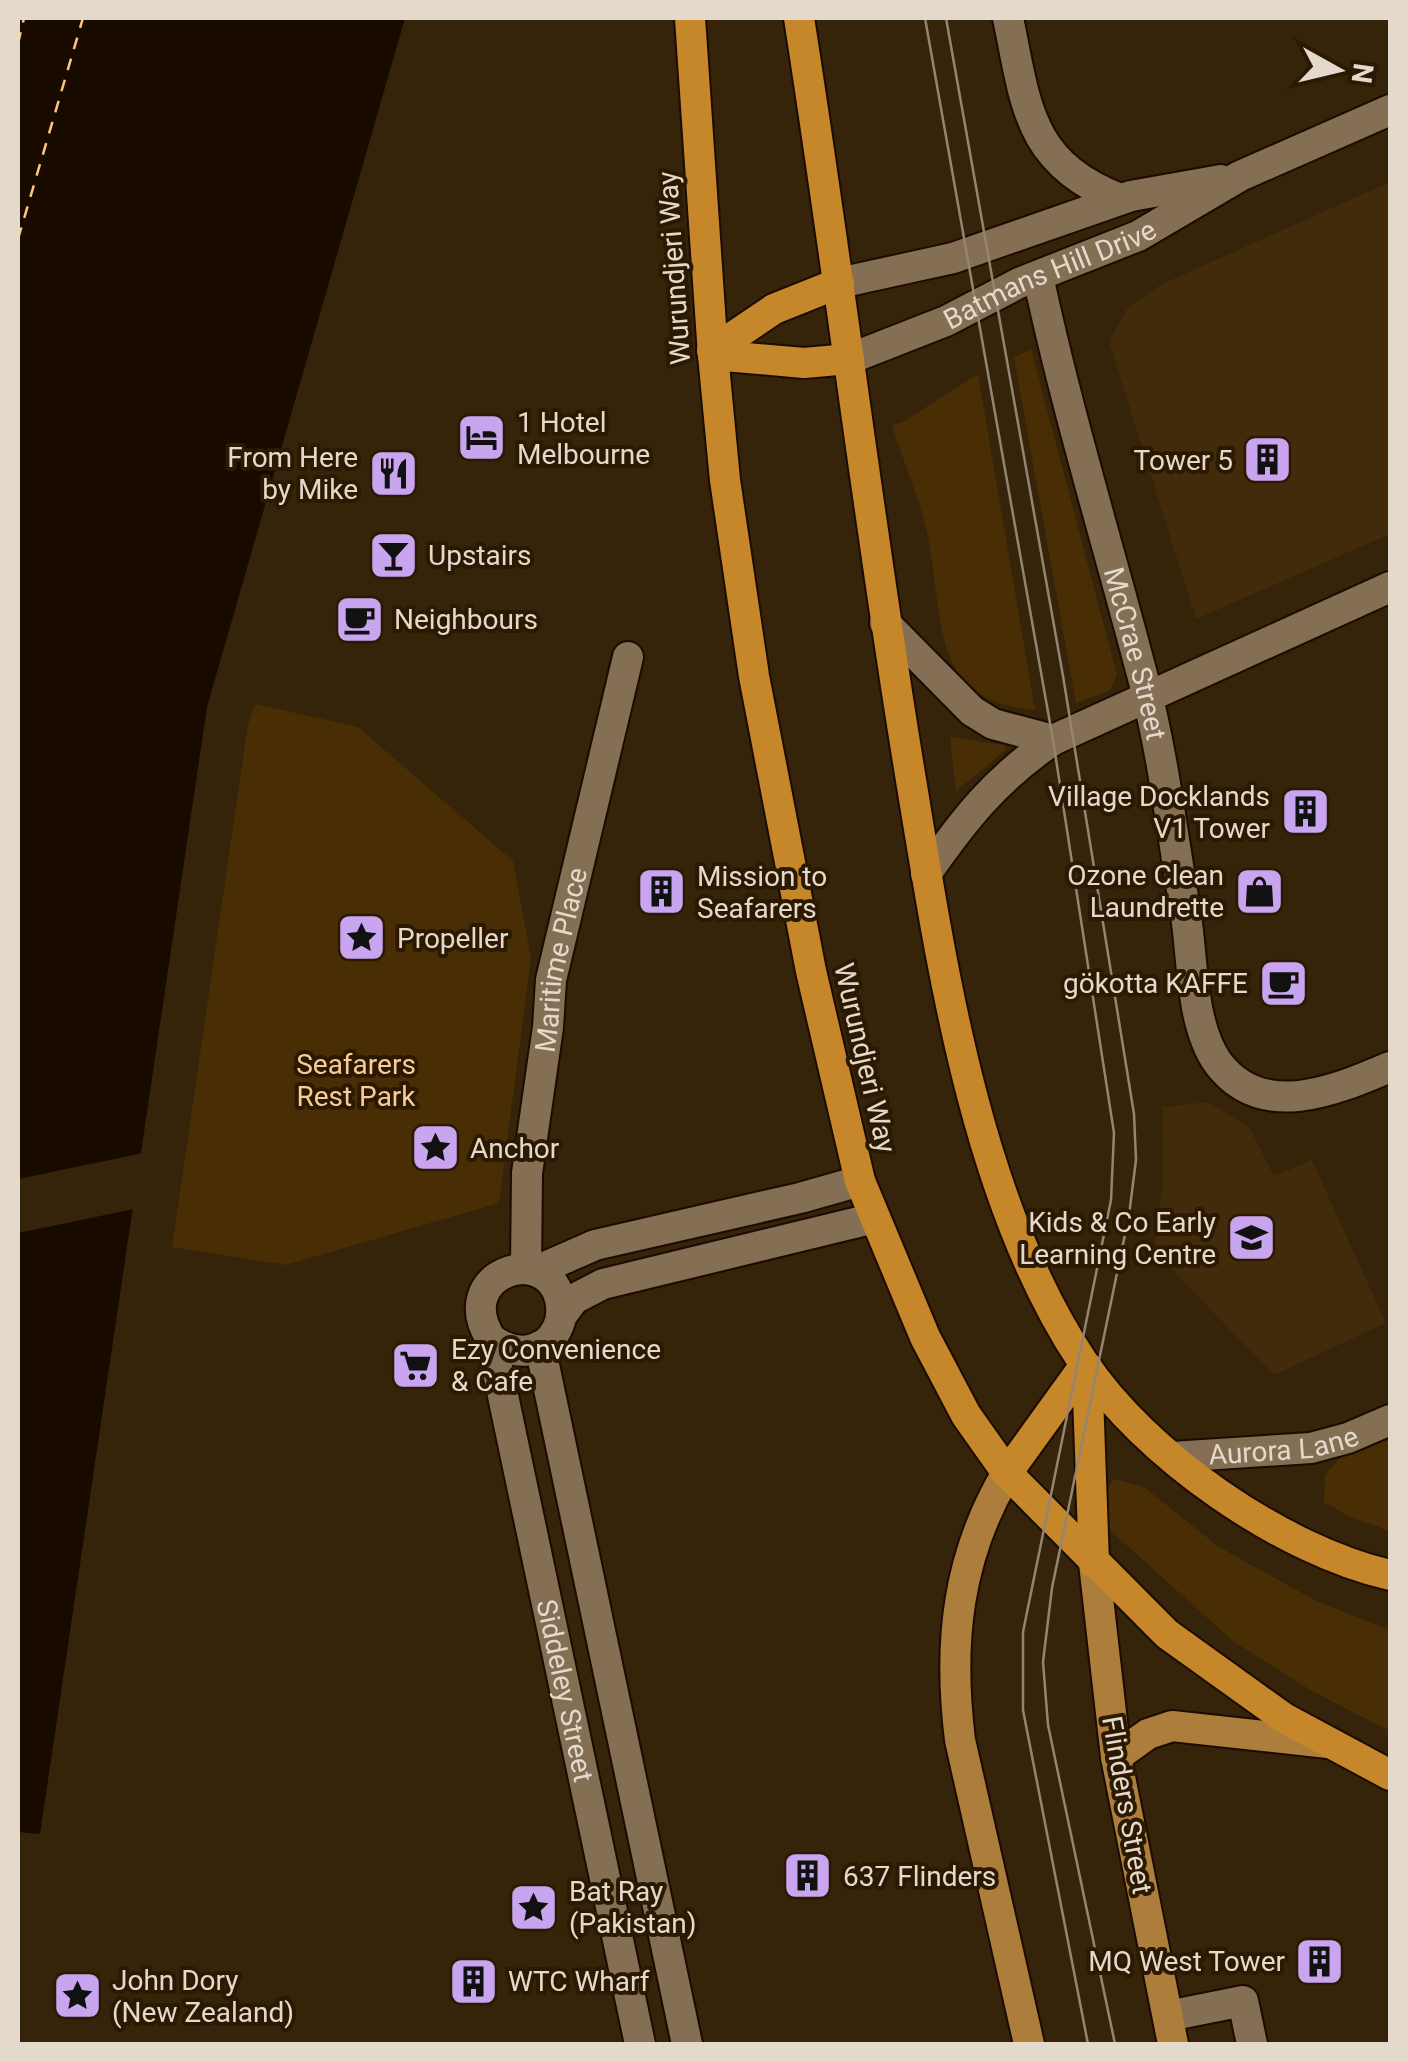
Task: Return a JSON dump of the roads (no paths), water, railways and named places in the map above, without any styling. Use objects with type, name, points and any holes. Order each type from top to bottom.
[{"type":"highway","name":"Wurundjeri Way","points":[[690,18],[725,480],[754,676],[810,972],[860,1181],[925,1337],[966,1414],[1007,1473],[1152,1621],[1284,1718],[1390,1775]]},
{"type":"highway","points":[[799,18],[885,623],[954,1024],[981,1125],[1035,1276],[1086,1366],[1117,1406],[1172,1458],[1264,1521],[1321,1552],[1390,1576]]},
{"type":"highway","points":[[713,353],[774,309],[839,283]]},
{"type":"highway","points":[[713,353],[804,364],[849,359]]},
{"type":"highway","points":[[1007,1473],[1086,1366]]},
{"type":"highway","points":[[1086,1366],[1094,1563]]},
{"type":"main road","points":[[1007,1473],[985,1510],[968,1556],[958,1616],[955,1688],[960,1740],[1029,2044]]},
{"type":"main road","name":"Flinders Street","points":[[1094,1563],[1116,1756],[1170,2030]]},
{"type":"main road","points":[[1116,1756],[1148,1734],[1172,1726],[1328,1743]]},
{"type":"street","points":[[1008,18],[1029,114],[1037,133],[1067,170],[1120,200]]},
{"type":"street","name":"Batmans Hill Drive","points":[[849,359],[946,321],[1038,276],[1138,236],[1240,176],[1390,110]]},
{"type":"street","name":"Batmans Hill Drive","points":[[839,283],[954,258],[1120,200],[1240,176]]},
{"type":"street","name":"McCrae Street","points":[[1038,276],[1055,354],[1148,699],[1189,930],[1198,1016],[1217,1062],[1240,1084],[1282,1099],[1330,1091],[1390,1067]]},
{"type":"street","points":[[926,874],[982,798],[1011,770],[1053,740],[1390,587]]},
{"type":"street","points":[[885,623],[972,712],[994,724],[1053,740]]},
{"type":"street","name":"Maritime Place","points":[[531,1270],[527,1173],[551,980],[628,657]]},
{"type":"street","points":[[860,1181],[594,1245],[531,1270],[502,1273],[485,1289],[479,1314],[490,1339],[514,1351],[528,1351],[540,1346],[558,1328],[574,1298],[603,1284],[875,1218]]},
{"type":"street","points":[[699,1222],[707,1261]]},
{"type":"street","points":[[531,1270],[556,1289],[562,1315]]},
{"type":"street","name":"Siddeley Street","points":[[490,1339],[640,2044]]},
{"type":"street","name":"Siddeley Street","points":[[540,1346],[687,2044]]},
{"type":"street","name":"Aurora Lane","points":[[1172,1458],[1311,1448],[1390,1420]]},
{"type":"street","points":[[552,1616],[594,1608]]},
{"type":"street","points":[[1170,2030],[1243,2001],[1252,2044]]},
{"type":"tram line","points":[[925,18],[1053,740],[1114,1133],[1111,1200],[1023,1632],[1023,1710],[1088,2044]]},
{"type":"tram line","points":[[946,18],[1063,676],[1134,1114],[1136,1160],[1129,1215],[1052,1588],[1043,1662],[1048,1725],[1115,2044]]},
{"type":"place","name":"1 Hotel Melbourne","points":[[482,438]]},
{"type":"place","name":"Tower 5","points":[[1268,460]]},
{"type":"place","name":"From Here by Mike","points":[[393,473]]},
{"type":"place","name":"Upstairs","points":[[393,555]]},
{"type":"place","name":"Neighbours","points":[[359,619]]},
{"type":"place","name":"Village Docklands V1 Tower","points":[[1305,812]]},
{"type":"place","name":"Ozone Clean Laundrette","points":[[1259,891]]},
{"type":"place","name":"Mission to Seafarers","points":[[662,892]]},
{"type":"place","name":"Propeller","points":[[362,938]]},
{"type":"place","name":"gökotta KAFFE","points":[[1283,983]]},
{"type":"place","name":"Anchor","points":[[435,1148]]},
{"type":"place","name":"Kids & Co Early Learning Centre","points":[[1251,1238]]},
{"type":"place","name":"Ezy Convenience & Cafe","points":[[416,1365]]},
{"type":"place","name":"637 Flinders","points":[[808,1876]]},
{"type":"place","name":"Bat Ray (Pakistan)","points":[[534,1907]]},
{"type":"place","name":"MQ West Tower","points":[[1320,1961]]},
{"type":"place","name":"WTC Wharf","points":[[473,1981]]},
{"type":"place","name":"John Dory (New Zealand)","points":[[77,1996]]},
{"type":"park label","name":"Seafarers Rest Park","points":[[356,1080]]}]
